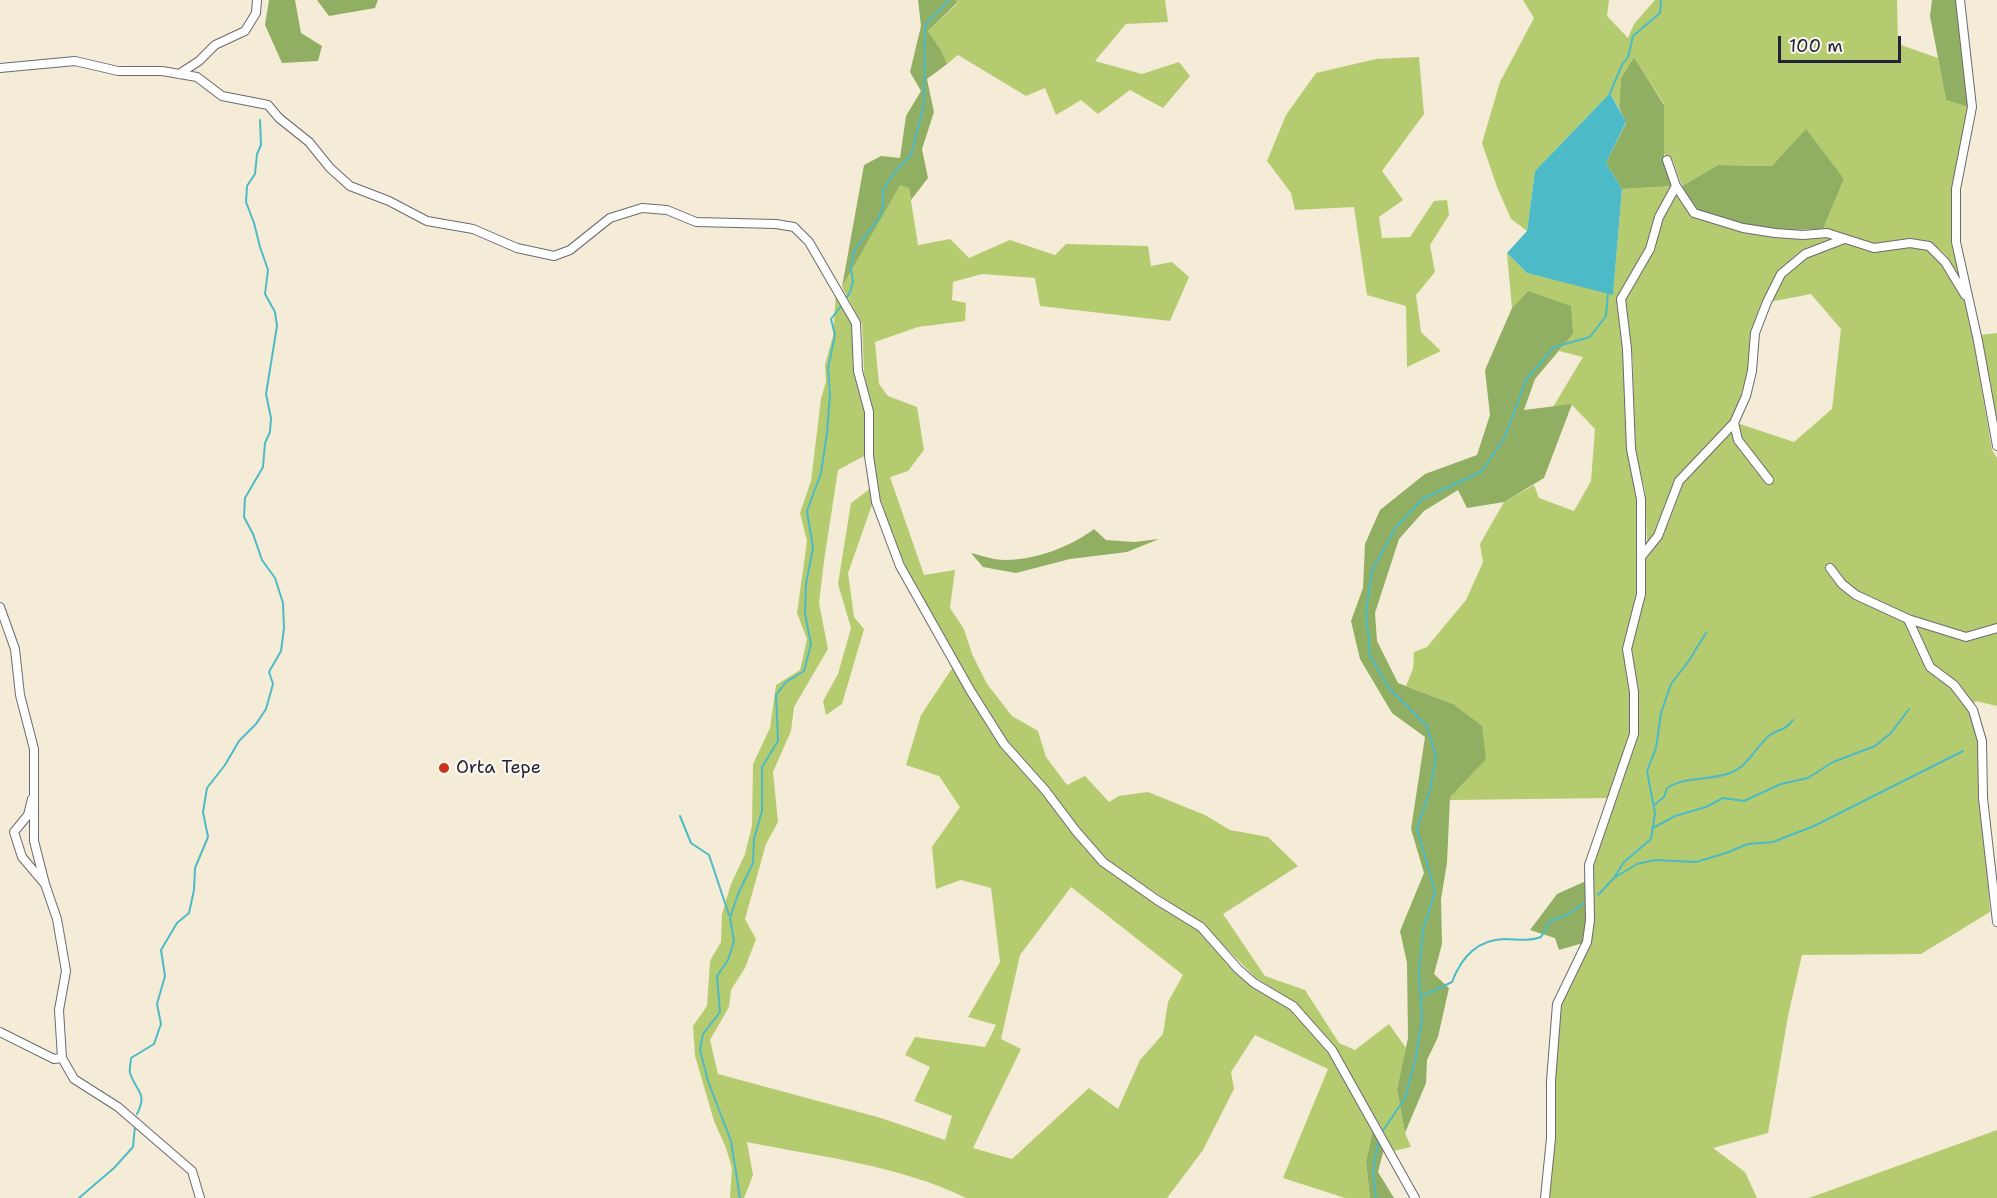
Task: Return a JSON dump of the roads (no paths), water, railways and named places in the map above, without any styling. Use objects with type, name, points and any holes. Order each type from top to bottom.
[{"type":"street","points":[[179,74],[199,61],[215,45],[245,31],[256,13],[257,0]]},
{"type":"street","points":[[1960,0],[1972,107],[1956,189],[1956,242],[1997,446]]},
{"type":"street","points":[[0,68],[75,61],[118,71],[162,71],[197,77],[222,96],[267,105],[279,118],[309,142],[330,168],[350,186],[388,201],[427,221],[473,229],[517,248],[554,256],[570,250],[610,218],[642,208],[667,210],[696,222],[776,224],[794,227],[809,242],[856,323],[858,370],[869,412],[869,456],[876,502],[900,566],[970,690],[1004,744],[1045,790],[1103,862],[1157,900],[1201,927],[1238,969],[1254,983],[1293,1006],[1332,1050],[1415,1198]]},
{"type":"street","points":[[1667,160],[1676,186],[1694,213],[1743,228],[1774,234],[1803,236],[1827,233],[1874,248],[1910,243],[1929,246],[1946,262],[1970,304]]},
{"type":"street","points":[[1545,1198],[1551,1137],[1551,1081],[1557,1004],[1587,942],[1590,920],[1589,865],[1634,734],[1634,692],[1627,649],[1641,594],[1641,499],[1631,449],[1627,349],[1621,299],[1650,249],[1659,217],[1676,186]]},
{"type":"street","points":[[1641,557],[1658,536],[1679,481],[1734,423],[1746,396],[1752,371],[1755,333],[1781,274],[1805,254],[1844,238]]},
{"type":"street","points":[[1734,423],[1738,440],[1769,480]]},
{"type":"street","points":[[1830,568],[1842,584],[1856,595],[1908,619],[1966,638],[1997,628]]},
{"type":"street","points":[[0,607],[15,649],[20,695],[34,749],[34,840],[57,919],[66,971],[59,1010],[62,1058],[74,1079],[118,1107],[192,1171],[200,1198]]},
{"type":"street","points":[[1908,619],[1930,667],[1954,685],[1973,710],[1982,741],[1983,798],[1997,922]]},
{"type":"street","points":[[34,790],[28,815],[14,832],[22,857],[45,884]]},
{"type":"street","points":[[0,1032],[54,1059],[62,1058]]},
{"type":"water","points":[[1610,93],[1626,122],[1606,163],[1622,189],[1613,295],[1527,273],[1507,253],[1527,231],[1535,171]]},
{"type":"waterway","points":[[845,300],[853,282],[851,268],[854,251],[879,218],[883,207],[883,190],[894,173],[911,155],[924,104],[925,25],[949,0]]},
{"type":"waterway","points":[[1610,93],[1628,57],[1633,36],[1660,13],[1661,0]]},
{"type":"waterway","points":[[137,1114],[141,1096],[130,1073],[131,1058],[154,1044],[161,1024],[157,1004],[165,976],[161,950],[177,923],[189,913],[194,890],[195,868],[208,837],[203,812],[207,788],[225,765],[239,741],[256,724],[266,709],[273,684],[269,672],[281,651],[284,628],[283,603],[275,578],[262,560],[244,517],[245,498],[263,467],[265,443],[270,432],[271,418],[266,394],[277,326],[275,312],[265,294],[268,270],[246,202],[247,186],[255,174],[257,154],[261,145],[260,120]]},
{"type":"waterway","points":[[1382,1132],[1405,1098],[1416,1057],[1422,1018],[1419,974],[1423,930],[1435,892],[1417,828],[1430,790],[1436,756],[1427,726],[1389,688],[1370,656],[1366,611],[1372,570],[1396,527],[1422,499],[1481,472],[1504,439],[1526,380],[1554,347],[1590,337],[1606,316],[1608,293]]},
{"type":"waterway","points":[[740,1198],[731,1141],[708,1081],[700,1050],[703,1034],[720,1012],[717,976],[728,960],[734,941],[730,918],[738,894],[753,863],[754,839],[762,811],[762,767],[778,741],[776,695],[786,682],[804,671],[811,644],[805,614],[806,584],[813,548],[807,511],[821,473],[827,433],[830,394],[828,368],[835,335],[831,319],[842,305]]},
{"type":"waterway","points":[[1614,878],[1624,862],[1651,839],[1655,813],[1647,771],[1656,748],[1661,713],[1671,684],[1706,633]]},
{"type":"waterway","points":[[1653,828],[1675,816],[1706,807],[1723,798],[1744,801],[1781,784],[1808,778],[1833,762],[1875,746],[1891,733],[1909,709]]},
{"type":"waterway","points":[[1654,805],[1664,797],[1667,788],[1674,784],[1736,770],[1770,735],[1793,720]]},
{"type":"waterway","points":[[1598,895],[1614,878],[1637,864],[1655,860],[1696,862],[1748,844],[1773,842],[1814,826],[1963,751]]},
{"type":"waterway","points":[[680,816],[691,843],[709,855],[729,915]]},
{"type":"waterway","points":[[1422,996],[1452,982],[1465,958],[1478,947],[1494,940],[1527,940],[1541,937],[1550,921],[1567,915],[1587,901]]},
{"type":"waterway","points":[[79,1198],[114,1168],[133,1147],[135,1126]]},
{"type":"waterway","points":[[1376,1198],[1373,1171],[1379,1137]]},
{"type":"place","name":"Orta Tepe","points":[[444,768]]}]
